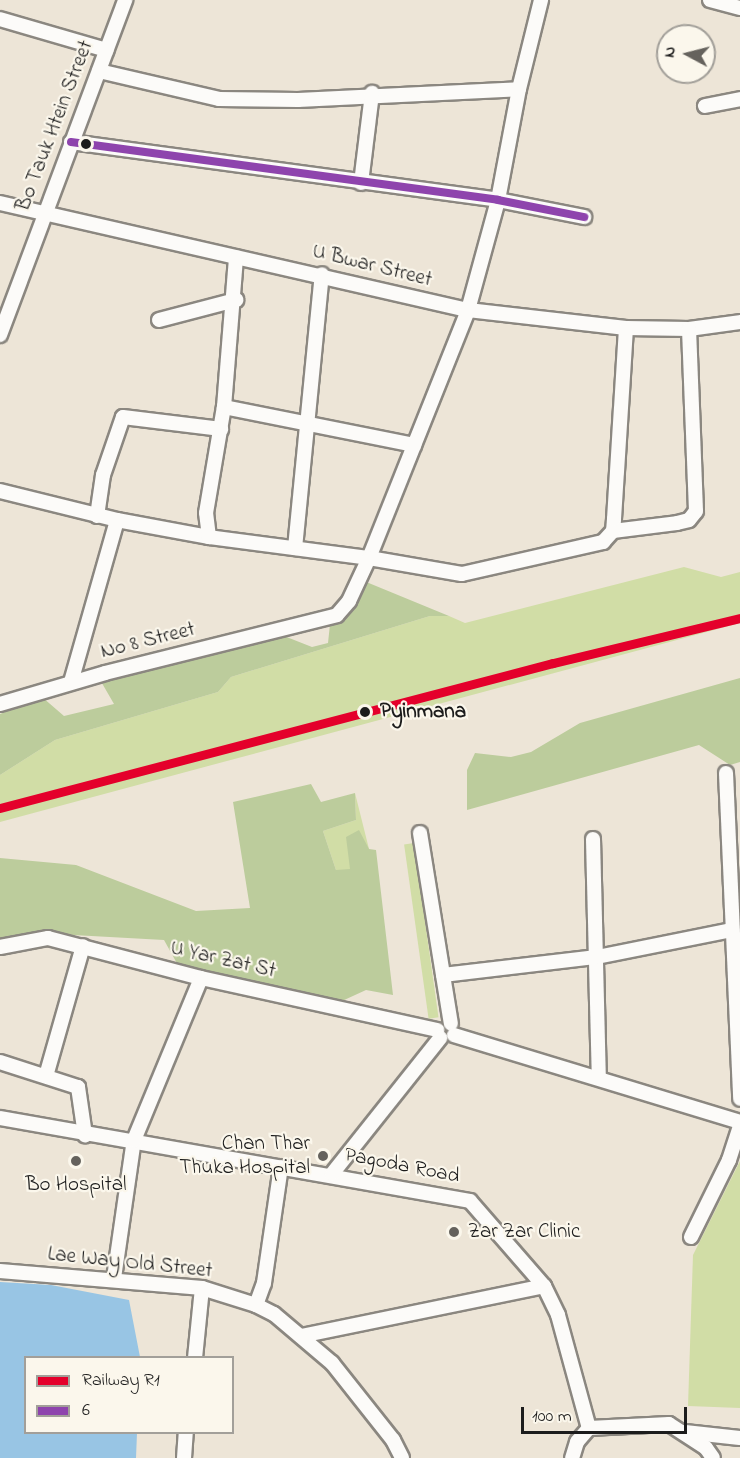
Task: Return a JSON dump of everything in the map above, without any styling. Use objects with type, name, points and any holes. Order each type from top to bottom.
[{"type":"street","name":"Bo Tauk Htein Street","points":[[0,335],[125,0]]},
{"type":"street","name":"No 8 Street","points":[[0,704],[71,682],[306,622],[326,619],[344,610],[369,558],[468,310],[498,200],[519,89],[541,0]]},
{"type":"street","points":[[710,0],[740,8]]},
{"type":"street","points":[[0,20],[107,50]]},
{"type":"street","points":[[99,71],[219,99],[298,100],[372,93],[519,89]]},
{"type":"street","points":[[362,183],[372,93]]},
{"type":"street","points":[[705,106],[740,99]]},
{"type":"street","points":[[72,142],[498,200],[584,217]]},
{"type":"street","name":"U Bwar Street","points":[[0,203],[322,274],[468,310],[626,327],[689,329],[740,322]]},
{"type":"street","points":[[209,537],[206,513],[224,407],[236,300],[236,256]]},
{"type":"street","points":[[296,548],[306,422],[322,274]]},
{"type":"street","points":[[159,320],[236,300]]},
{"type":"street","points":[[0,491],[97,516],[209,537],[369,558],[455,573],[479,572],[603,542],[613,531],[626,327]]},
{"type":"street","points":[[613,531],[689,520],[696,511],[689,329]]},
{"type":"street","points":[[224,407],[414,445]]},
{"type":"street","points":[[97,516],[103,475],[118,420],[123,417],[221,429]]},
{"type":"street","points":[[71,682],[117,520]]},
{"type":"street","points":[[726,773],[740,1099]]},
{"type":"street","points":[[332,1174],[446,1032],[443,975],[420,834]]},
{"type":"street","points":[[593,839],[599,1077]]},
{"type":"street","points":[[443,975],[597,957],[732,930]]},
{"type":"street","name":"U Yar Zat St","points":[[0,947],[48,938],[201,978],[446,1032],[599,1077],[740,1124]]},
{"type":"street","points":[[46,1076],[83,946]]},
{"type":"street","points":[[114,1278],[134,1140],[201,978]]},
{"type":"street","points":[[0,1062],[78,1087],[82,1098],[85,1134]]},
{"type":"street","name":"Pagoda Road","points":[[0,1118],[332,1174],[470,1201],[544,1286],[558,1315],[590,1428]]},
{"type":"street","points":[[691,1237],[729,1160],[740,1124]]},
{"type":"street","points":[[256,1305],[264,1283],[281,1167]]},
{"type":"street","name":"Lae Way Old Street","points":[[0,1271],[114,1278],[202,1288],[256,1305],[301,1336],[332,1363],[393,1440],[402,1458]]},
{"type":"street","points":[[301,1336],[544,1286]]},
{"type":"street","points":[[195,1356],[202,1288]]},
{"type":"street","points":[[572,1458],[578,1442],[590,1428],[669,1424],[685,1432],[713,1458]]},
{"type":"street","points":[[685,1432],[740,1438]]},
{"type":"street","points":[[184,1458],[186,1434]]},
{"type":"green space","points":[[684,567],[721,577],[740,572],[740,623],[0,822],[0,775],[55,740],[218,692],[231,677],[430,616],[449,616],[465,623]]},
{"type":"green space","points":[[359,579],[449,616],[430,616],[231,677],[218,692],[55,740],[0,775],[0,714],[42,697],[64,716],[114,704],[99,678],[284,636],[312,647],[328,643],[331,615]]},
{"type":"green space","points":[[740,678],[740,762],[730,765],[699,745],[467,810],[467,770],[475,753],[511,757],[531,752],[580,723]]},
{"type":"green space","points":[[311,784],[321,802],[355,793],[356,820],[323,831],[336,870],[350,869],[346,837],[359,830],[369,849],[376,850],[393,995],[366,990],[342,1001],[179,967],[164,940],[37,933],[0,943],[0,858],[76,865],[196,911],[250,908],[233,802]]},
{"type":"green space","points":[[355,793],[369,849],[351,870],[336,870],[323,831],[356,820]]},
{"type":"green space","points":[[414,843],[438,1017],[429,1019],[404,844]]},
{"type":"green space","points":[[740,1161],[740,1408],[688,1406],[693,1255]]},
{"type":"water","points":[[0,1282],[51,1285],[129,1300],[140,1356],[24,1356],[24,1434],[137,1434],[136,1458],[0,1458]]},
{"type":"rail line","name":"R1","points":[[0,808],[553,663],[740,618]]},
{"type":"transit line","name":"6","points":[[71,142],[498,200],[584,217]]},
{"type":"place","name":"Pyinmana","points":[[365,712]]},
{"type":"place","name":"Chan Thar Thuka Hospital","points":[[323,1156]]},
{"type":"place","name":"Bo Hospital","points":[[76,1161]]},
{"type":"place","name":"Zar Zar Clinic","points":[[454,1232]]}]
